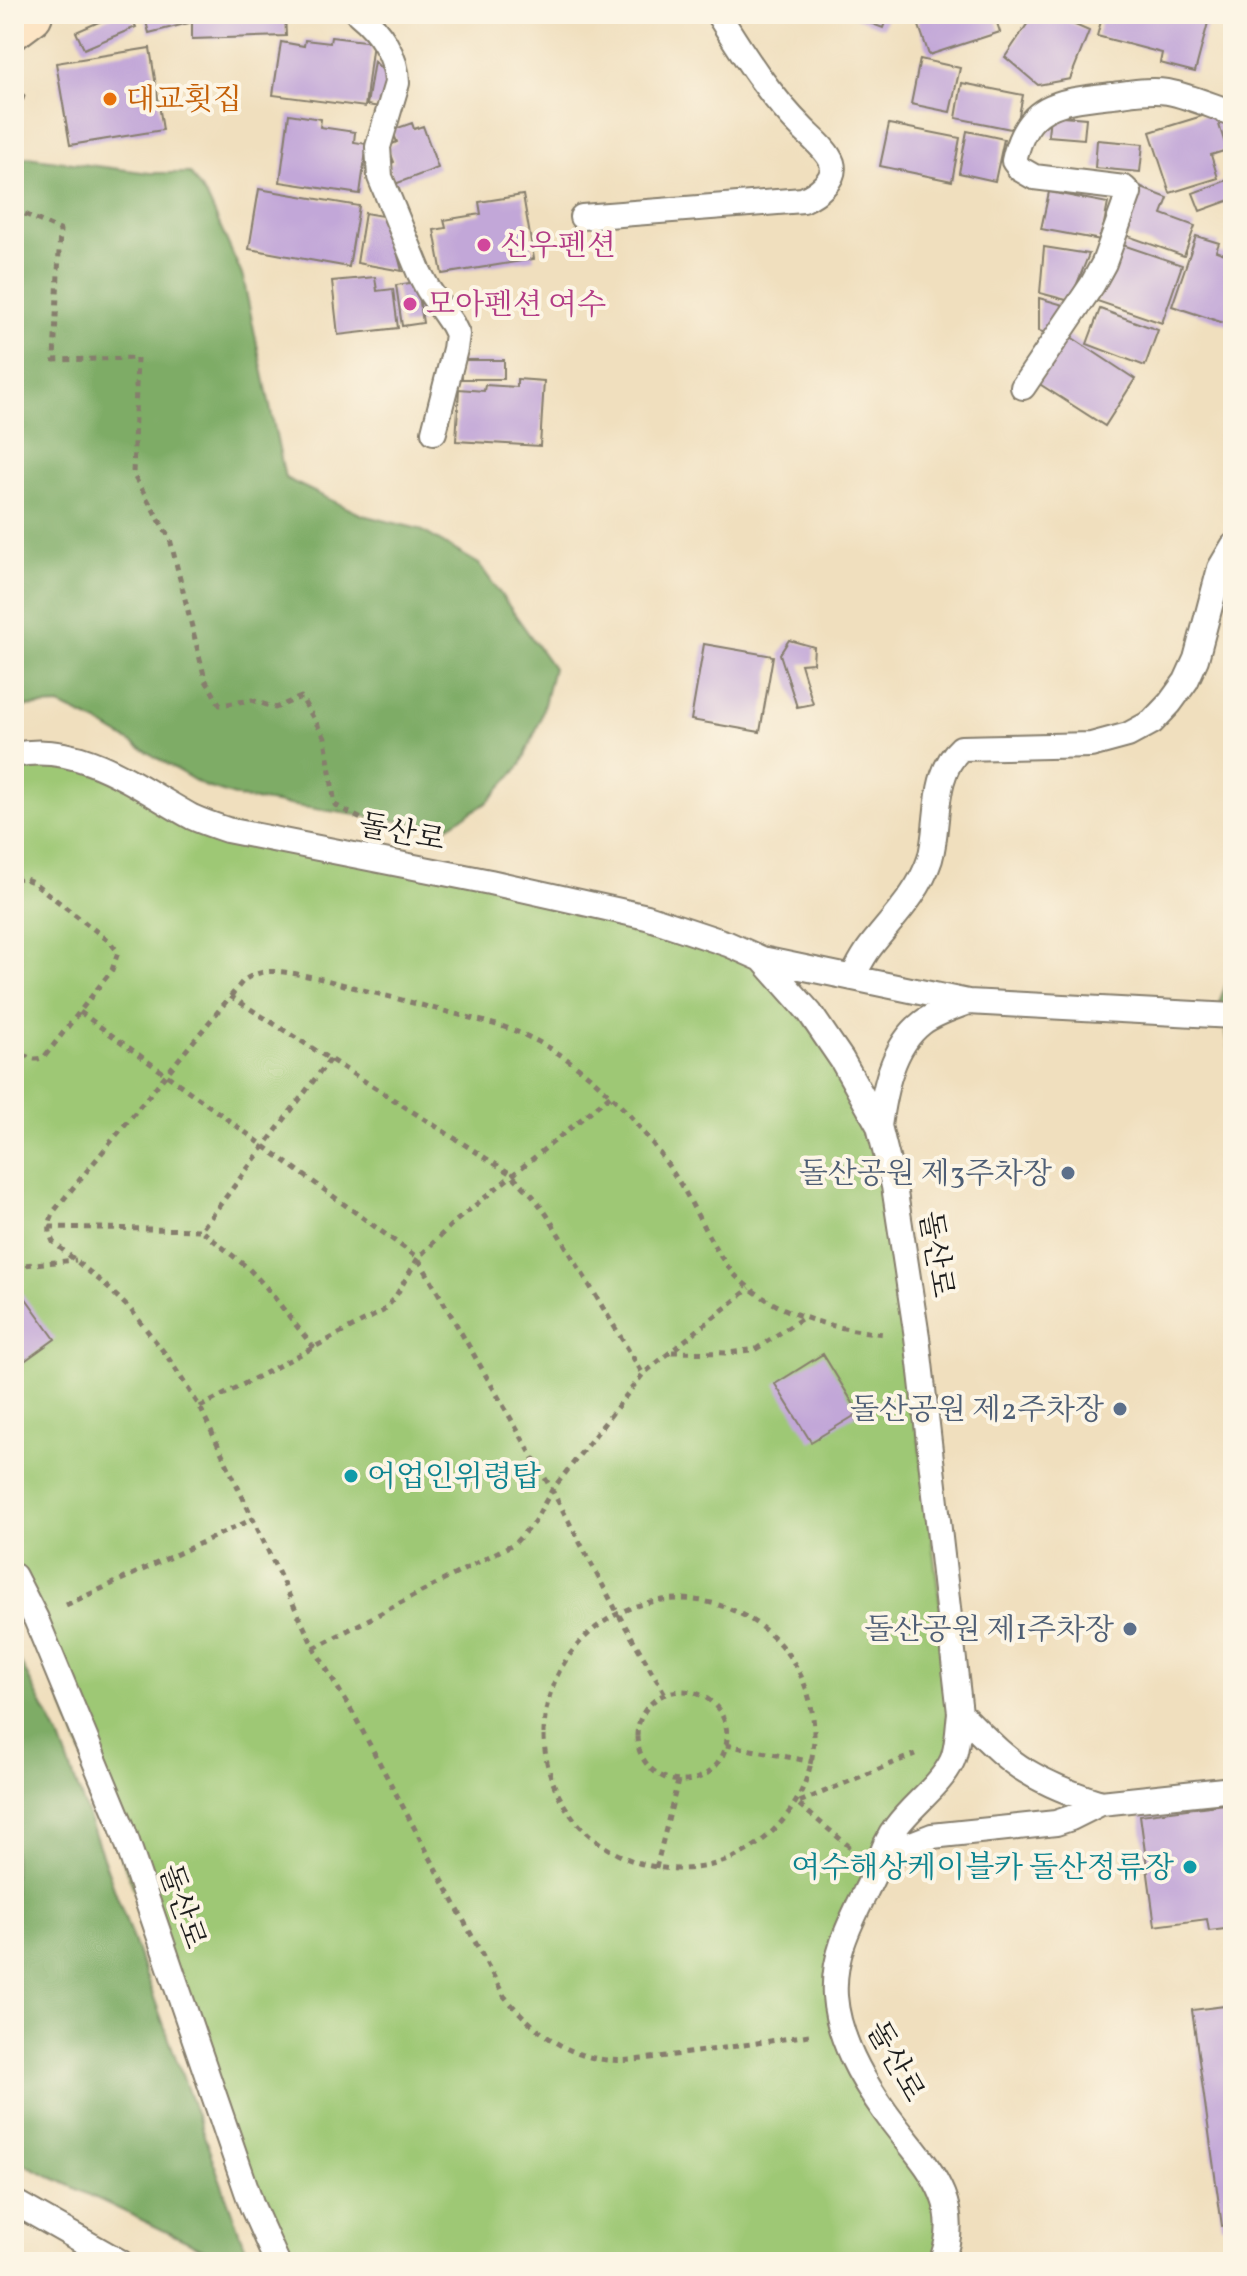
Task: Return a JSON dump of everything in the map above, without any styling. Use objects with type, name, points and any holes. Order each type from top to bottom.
[{"type":"street","points":[[14,26],[30,14]]},
{"type":"lane","points":[[359,14],[374,25],[386,44],[397,76],[378,147],[380,177],[419,272],[457,334],[434,432]]},
{"type":"lane","points":[[582,217],[803,200],[815,194],[828,180],[833,170],[832,161],[755,75],[718,14]]},
{"type":"lane","points":[[1023,387],[1092,285],[1104,263],[1129,193],[1124,188],[1034,177],[1020,169],[1014,161],[1017,146],[1032,118],[1067,100],[1151,91],[1168,92],[1233,113]]},
{"type":"lane","points":[[852,978],[868,949],[908,900],[926,868],[943,778],[951,757],[961,748],[1091,745],[1128,735],[1152,722],[1186,681],[1196,659],[1220,568],[1233,546]]},
{"type":"lane","name":"돌산로","points":[[14,755],[52,753],[101,766],[196,819],[227,830],[568,898],[647,917],[728,944],[762,959],[786,984],[818,1024],[857,1085],[879,1126],[894,1186],[917,1337],[958,1725],[953,1759],[886,1842],[850,1920],[839,1953],[835,1994],[840,2030],[862,2076],[941,2189],[949,2212],[950,2233],[941,2262]]},
{"type":"lane","points":[[762,959],[968,1002],[1233,1016]]},
{"type":"lane","points":[[879,1126],[890,1076],[903,1045],[928,1019],[968,1002]]},
{"type":"lane","name":"돌산로","points":[[14,1576],[36,1619],[122,1827],[252,2206],[277,2262]]},
{"type":"lane","points":[[958,1725],[1026,1771],[1101,1803]]},
{"type":"lane","points":[[876,1869],[920,1839],[932,1836],[1056,1823],[1101,1803],[1233,1789]]},
{"type":"lane","points":[[14,2202],[120,2262]]},
{"type":"path","points":[[14,86],[23,96],[14,123]]},
{"type":"path","points":[[14,209],[60,230],[54,360],[137,358],[133,474],[170,539],[205,679],[220,705],[252,700],[275,708],[301,697],[325,738],[335,805],[373,825]]},
{"type":"path","points":[[14,879],[33,882],[110,942],[118,952],[112,970],[42,1059],[31,1059],[14,1047]]},
{"type":"path","points":[[840,2030],[643,2059],[599,2059],[565,2048],[537,2030],[504,1996],[354,1715],[314,1648],[200,1407],[149,1331],[112,1292],[53,1242],[49,1222],[54,1211],[243,981],[263,971],[288,973],[524,1033],[545,1044],[611,1095],[649,1140],[682,1187],[724,1260],[750,1288],[776,1305],[804,1317],[859,1332],[917,1337]]},
{"type":"path","points":[[230,996],[511,1174],[547,1215],[643,1374]]},
{"type":"path","points":[[80,1012],[418,1258],[665,1694]]},
{"type":"path","points":[[201,1230],[330,1059]]},
{"type":"path","points":[[200,1407],[383,1311],[394,1299],[418,1258],[451,1225],[611,1095]]},
{"type":"path","points":[[49,1227],[201,1230],[248,1268],[314,1348]]},
{"type":"path","points":[[14,1266],[76,1260]]},
{"type":"path","points":[[314,1648],[515,1543],[534,1522],[552,1490],[643,1374],[750,1288]]},
{"type":"path","points":[[671,1352],[729,1353],[756,1349],[804,1317]]},
{"type":"path","points":[[36,1619],[253,1519]]},
{"type":"path","points":[[658,1599],[702,1600],[743,1614],[755,1623],[778,1641],[803,1677],[814,1719],[813,1762],[797,1803],[770,1835],[736,1858],[697,1869],[656,1868],[615,1854],[581,1829],[557,1794],[544,1753],[544,1711],[557,1671],[583,1637],[617,1612],[658,1599]]},
{"type":"path","points":[[678,1691],[693,1692],[706,1697],[724,1718],[726,1745],[722,1758],[714,1768],[703,1776],[678,1781],[663,1777],[651,1768],[637,1742],[637,1727],[652,1701],[678,1691]]},
{"type":"path","points":[[797,1803],[958,1725]]},
{"type":"path","points":[[726,1745],[813,1762]]},
{"type":"path","points":[[656,1868],[678,1781]]},
{"type":"path","points":[[797,1803],[876,1869]]},
{"type":"green space","points":[[27,157],[150,173],[190,173],[210,203],[243,277],[285,478],[362,515],[419,529],[479,564],[553,668],[540,721],[521,765],[488,802],[445,828],[241,798],[204,786],[102,725],[59,705],[14,710],[14,163]]},
{"type":"green space","points":[[52,753],[196,819],[490,882],[762,959],[879,1126],[957,1737],[850,1920],[840,2030],[941,2189],[941,2262],[277,2262],[14,1577],[14,755]]},
{"type":"green space","points":[[1233,966],[1233,1057],[1220,1000]]},
{"type":"green space","points":[[14,1650],[60,1739],[250,2262],[230,2262],[14,2159]]},
{"type":"building","points":[[117,14],[130,14],[136,27],[84,49],[76,32]]},
{"type":"building","points":[[144,14],[187,14],[189,23],[149,33]]},
{"type":"building","points":[[192,14],[285,14],[286,36],[192,39]]},
{"type":"building","points":[[846,14],[888,14],[883,28]]},
{"type":"building","points":[[915,14],[994,14],[1000,32],[929,55]]},
{"type":"building","points":[[1034,14],[1050,14],[1089,31],[1070,79],[1038,85],[1005,57]]},
{"type":"building","points":[[1103,14],[1210,15],[1195,72],[1160,63],[1162,53],[1097,36]]},
{"type":"building","points":[[331,37],[373,42],[365,107],[273,95],[281,42],[304,46],[305,40],[330,43]]},
{"type":"building","points":[[150,48],[163,130],[70,145],[56,63]]},
{"type":"building","points":[[920,59],[960,68],[950,112],[911,104]]},
{"type":"building","points":[[374,61],[390,78],[386,108],[367,105]]},
{"type":"building","points":[[962,83],[1023,95],[1016,130],[956,118]]},
{"type":"building","points":[[1215,112],[1227,150],[1211,155],[1218,178],[1170,193],[1150,132]]},
{"type":"building","points":[[289,114],[321,119],[320,127],[355,132],[354,142],[367,144],[360,194],[280,182]]},
{"type":"building","points":[[1050,115],[1086,118],[1084,139],[1048,136]]},
{"type":"building","points":[[412,123],[414,129],[423,126],[438,168],[395,184],[388,165],[394,162],[388,146],[397,142],[392,130]]},
{"type":"building","points":[[889,124],[960,138],[952,181],[880,166]]},
{"type":"building","points":[[967,131],[1004,139],[995,181],[959,173]]},
{"type":"building","points":[[1097,140],[1143,144],[1140,172],[1095,168]]},
{"type":"building","points":[[1230,179],[1233,199],[1200,211],[1193,193]]},
{"type":"building","points":[[1139,187],[1168,198],[1162,214],[1195,226],[1184,256],[1122,234]]},
{"type":"building","points":[[259,189],[359,206],[349,267],[249,249]]},
{"type":"building","points":[[1049,192],[1108,203],[1101,240],[1041,229]]},
{"type":"building","name":"신우펜션","points":[[523,195],[534,259],[442,274],[434,230],[446,228],[444,220],[481,214],[479,202]]},
{"type":"building","points":[[365,213],[388,217],[402,271],[357,263]]},
{"type":"building","points":[[1196,236],[1219,243],[1216,251],[1233,257],[1233,326],[1172,306]]},
{"type":"building","points":[[1117,243],[1182,265],[1162,323],[1097,301]]},
{"type":"building","points":[[1044,247],[1089,254],[1070,301],[1040,293]]},
{"type":"building","points":[[375,277],[377,291],[393,289],[398,328],[338,335],[332,281]]},
{"type":"building","name":"모아펜션 여수","points":[[417,282],[423,323],[402,326],[396,285]]},
{"type":"building","points":[[1039,298],[1067,306],[1050,334],[1039,331]]},
{"type":"building","points":[[1100,309],[1158,330],[1145,366],[1087,344]]},
{"type":"building","points":[[1068,335],[1135,379],[1105,426],[1038,383]]},
{"type":"building","points":[[461,360],[504,360],[504,379],[462,379]]},
{"type":"building","points":[[517,379],[544,381],[540,446],[456,441],[459,389],[484,391],[485,385],[517,387]]},
{"type":"building","points":[[789,640],[814,647],[813,663],[801,664],[813,704],[797,707],[780,654]]},
{"type":"building","points":[[704,644],[773,656],[760,732],[691,720]]},
{"type":"building","points":[[22,1293],[55,1339],[19,1365],[14,1359],[14,1299]]},
{"type":"building","points":[[823,1354],[859,1413],[811,1442],[775,1384]]},
{"type":"building","name":"여수해상케이블카 돌산정류장","points":[[1233,1803],[1233,1928],[1209,1931],[1207,1919],[1155,1926],[1140,1815]]},
{"type":"building","points":[[1233,2005],[1233,2225],[1222,2226],[1192,2010]]},
{"type":"place","name":"대교횟집","points":[[110,99]]},
{"type":"place","name":"신우펜션","points":[[484,245]]},
{"type":"place","name":"모아펜션 여수","points":[[410,304]]},
{"type":"place","name":"돌산공원 제3주차장","points":[[1068,1173]]},
{"type":"place","name":"돌산공원 제2주차장","points":[[1120,1409]]},
{"type":"place","name":"어업인위령탑","points":[[351,1476]]},
{"type":"place","name":"돌산공원 제1주차장","points":[[1130,1629]]},
{"type":"place","name":"여수해상케이블카 돌산정류장","points":[[1190,1867]]}]
